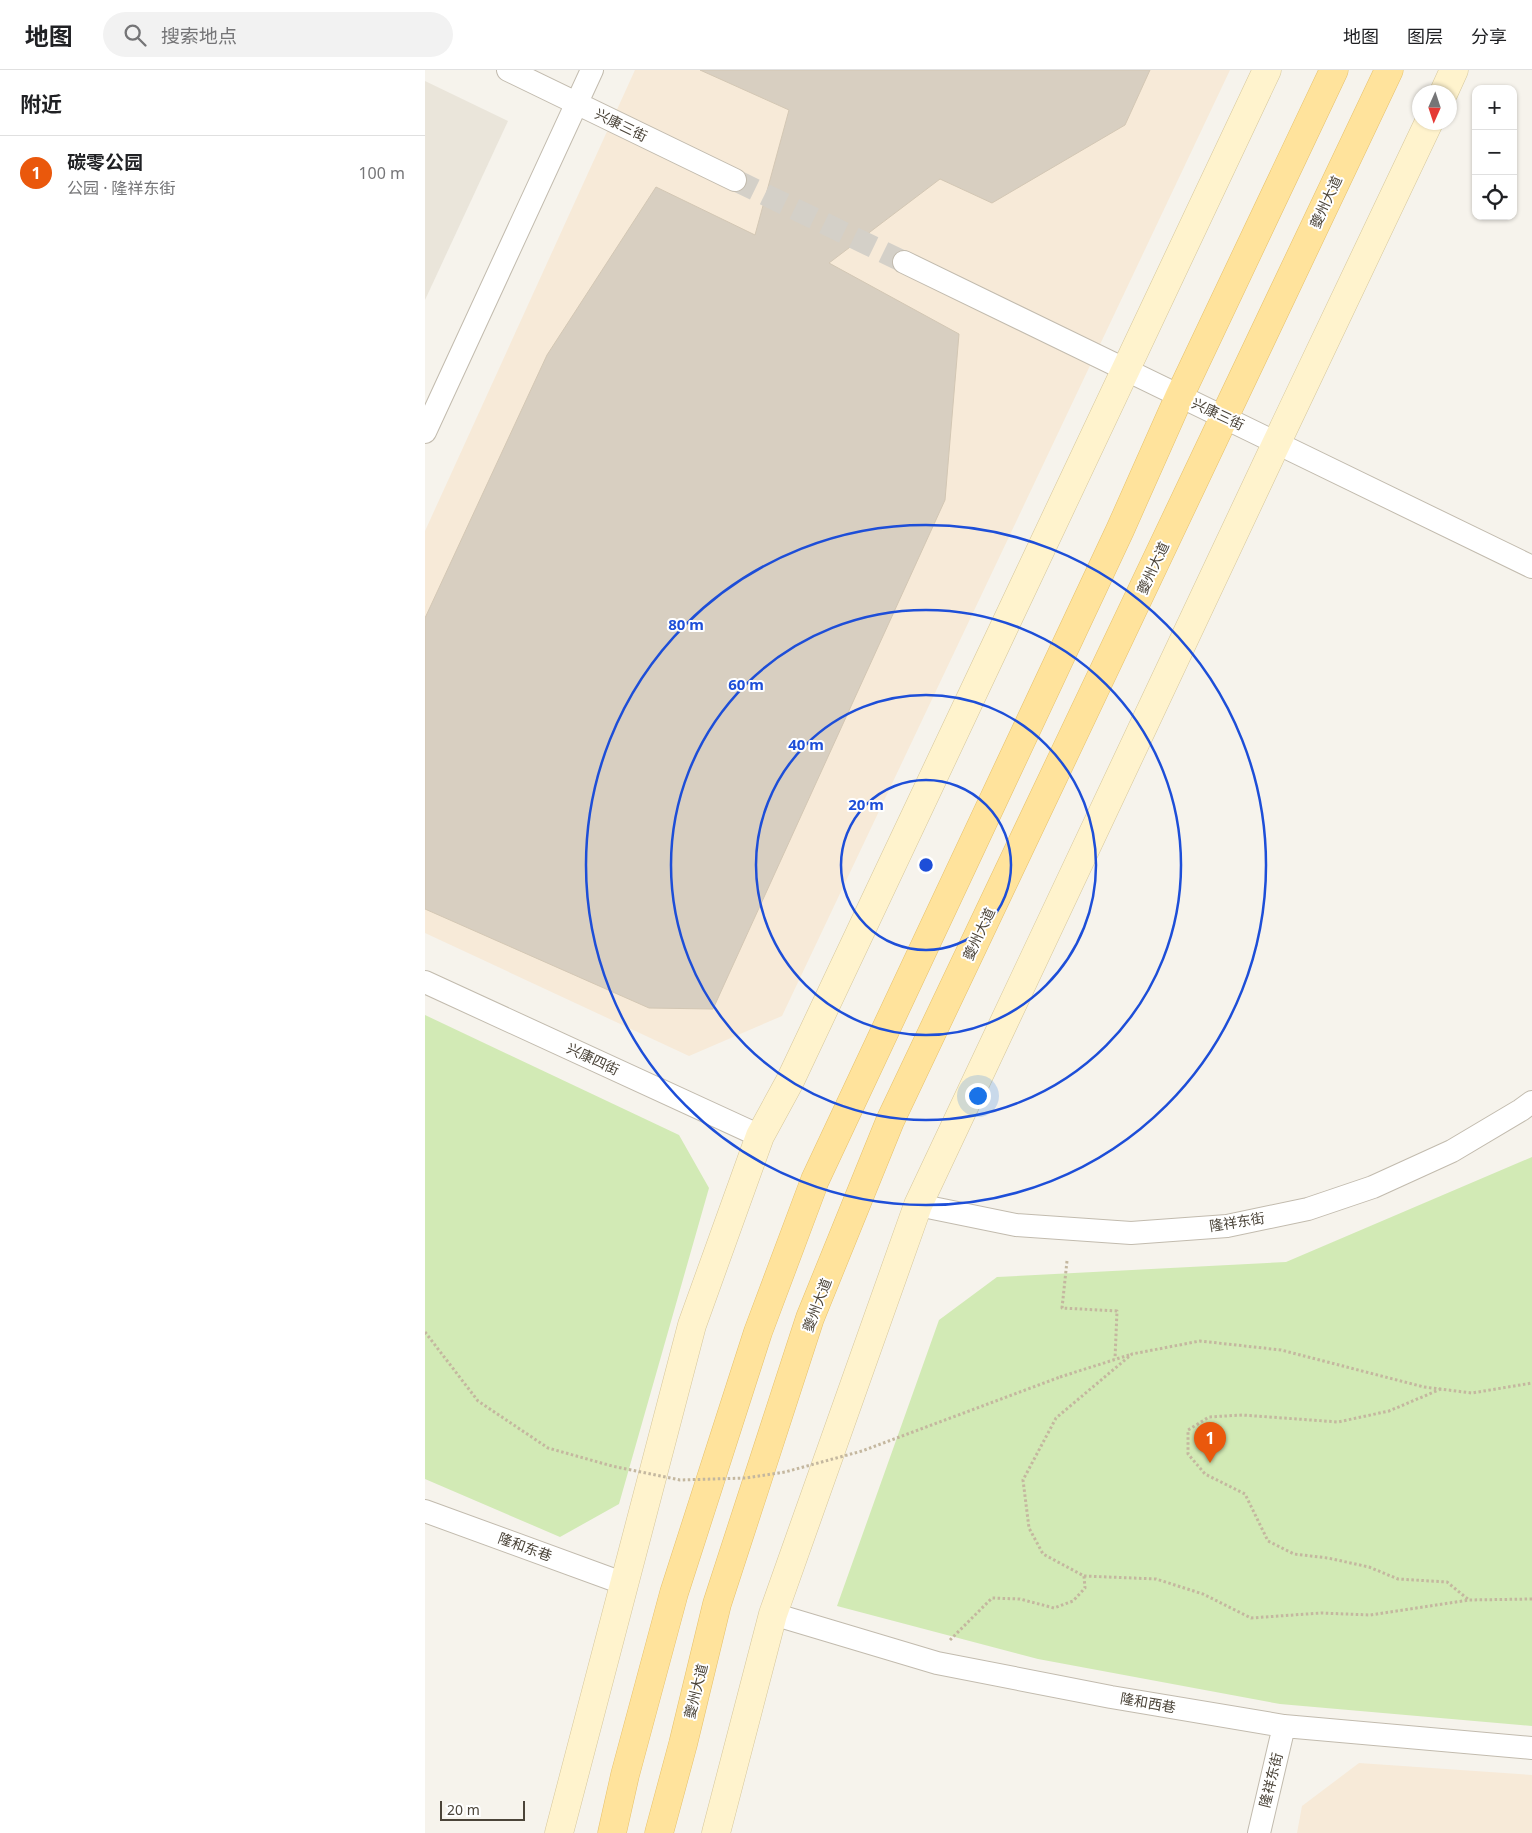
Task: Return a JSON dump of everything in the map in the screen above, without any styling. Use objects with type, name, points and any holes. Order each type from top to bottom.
[{"type":"main road","points":[[612,1833],[625,1775],[674,1593],[757,1332],[815,1180],[1334,70]]},
{"type":"main road","name":"夔州大道","points":[[659,1833],[717,1604],[810,1318],[890,1121],[1389,70]]},
{"type":"street","name":"兴康三街","points":[[507,70],[735,180]]},
{"type":"street","points":[[425,432],[592,70]]},
{"type":"street","points":[[559,1833],[692,1325],[760,1136],[790,1081],[1267,70]]},
{"type":"street","points":[[1447,85],[1454,70]]},
{"type":"street","points":[[717,1833],[773,1614],[918,1205],[1425,130]]},
{"type":"street","name":"兴康三街","points":[[903,262],[1532,567]]},
{"type":"street","name":"兴康四街","points":[[425,982],[760,1136]]},
{"type":"street","name":"隆祥东街","points":[[918,1205],[1016,1225],[1131,1233],[1227,1226],[1308,1209],[1373,1187],[1452,1151],[1532,1102]]},
{"type":"street","name":"隆和东巷","points":[[425,1511],[625,1584]]},
{"type":"street","name":"隆和西巷","points":[[773,1614],[937,1663],[1111,1697],[1284,1726],[1532,1748]]},
{"type":"street","name":"隆祥东街","points":[[1259,1833],[1284,1726]]},
{"type":"path","points":[[1067,1261],[1062,1308],[1117,1311],[1115,1359]]},
{"type":"path","points":[[425,1332],[478,1401],[548,1448],[612,1466],[680,1480],[746,1478],[785,1472],[852,1454],[1115,1359],[1200,1341],[1272,1349],[1425,1387],[1472,1393],[1532,1383]]},
{"type":"path","points":[[1132,1354],[1056,1418],[1023,1480],[1029,1528],[1043,1554],[1084,1576],[1156,1579],[1203,1594],[1251,1618],[1321,1613],[1370,1615],[1469,1600],[1532,1599]]},
{"type":"path","points":[[1441,1389],[1389,1410],[1339,1422],[1242,1415],[1209,1417],[1189,1430],[1189,1454],[1205,1474],[1245,1494],[1268,1541],[1293,1554],[1329,1558],[1369,1568],[1399,1579],[1447,1582],[1469,1600]]},
{"type":"path","points":[[947,1642],[992,1598],[1020,1599],[1054,1608],[1073,1601],[1085,1588],[1084,1576]]},
{"type":"shaded area","points":[[635,70],[1230,70],[782,1016],[689,1056],[425,933],[425,531]]},
{"type":"shaded area","points":[[425,81],[508,121],[425,300]]},
{"type":"shaded area","points":[[1359,1763],[1532,1775],[1532,1833],[1297,1833],[1302,1806]]},
{"type":"green space","points":[[425,1015],[679,1135],[709,1188],[619,1504],[560,1537],[425,1479]]},
{"type":"green space","points":[[1532,1157],[1532,1726],[1280,1704],[1038,1659],[837,1606],[939,1320],[997,1277],[1286,1262]]},
{"type":"building","points":[[700,70],[1150,70],[1125,125],[992,203],[940,179],[829,263],[959,334],[945,500],[713,1009],[649,1008],[425,909],[425,618],[547,355],[656,187],[755,235],[789,110]]},
{"type":"tunnel","points":[[735,180],[904,262]]},
{"type":"place","name":"碳零公园","points":[[1210,1463]]}]
